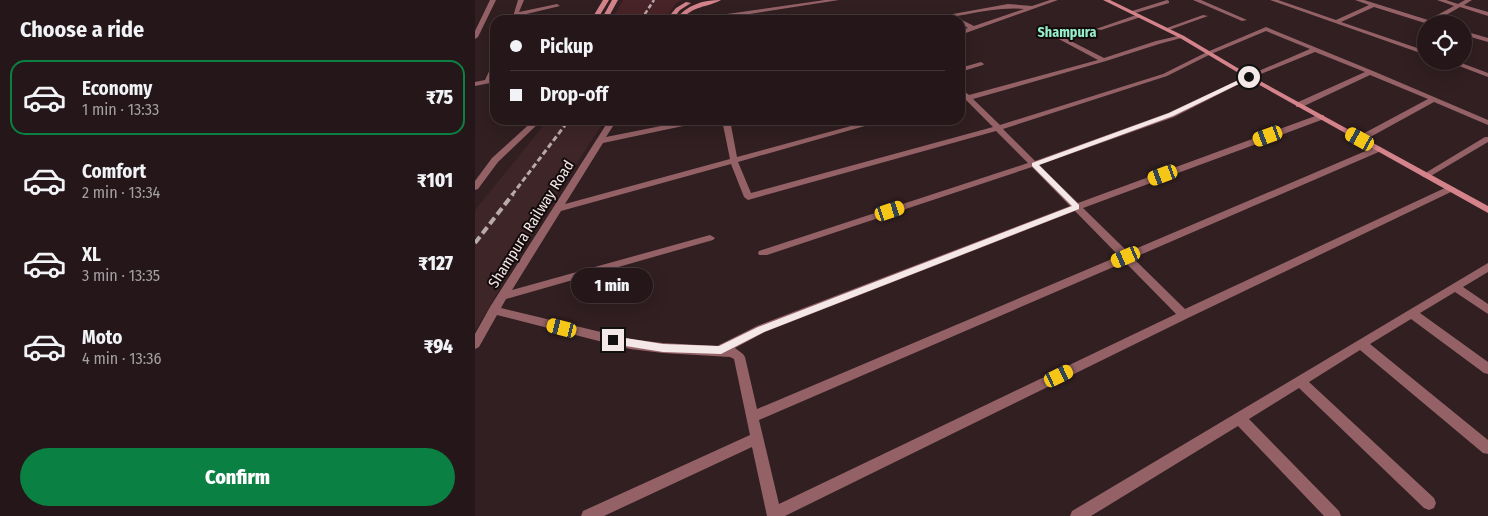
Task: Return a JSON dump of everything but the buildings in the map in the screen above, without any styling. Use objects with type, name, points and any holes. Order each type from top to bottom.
[{"type":"street","points":[[475,37],[493,0]]},
{"type":"street","points":[[515,15],[521,0]]},
{"type":"street","points":[[597,15],[606,0]]},
{"type":"street","points":[[607,15],[615,0]]},
{"type":"street","points":[[674,15],[684,4],[697,0]]},
{"type":"street","points":[[682,15],[695,5],[718,0]]},
{"type":"street","points":[[733,15],[836,0],[846,15]]},
{"type":"street","points":[[965,31],[1055,0]]},
{"type":"street","points":[[1106,0],[1182,37],[1249,77],[1488,210]]},
{"type":"street","points":[[1196,0],[1244,20]]},
{"type":"street","points":[[1273,0],[1417,50]]},
{"type":"street","points":[[1358,0],[1417,18]]},
{"type":"street","points":[[1440,0],[1488,14]]},
{"type":"street","points":[[1444,15],[1469,0]]},
{"type":"street","points":[[1132,12],[1167,2]]},
{"type":"street","points":[[1336,22],[1374,5]]},
{"type":"street","points":[[520,15],[557,6]]},
{"type":"street","points":[[953,15],[1008,6],[1032,8]]},
{"type":"street","points":[[532,15],[533,11]]},
{"type":"street","points":[[1099,29],[1139,16]]},
{"type":"street","points":[[1167,29],[1205,16]]},
{"type":"street","points":[[965,24],[974,28]]},
{"type":"street","points":[[727,125],[734,161],[748,197],[999,128],[1165,75],[1209,53],[1266,29],[1488,123]]},
{"type":"street","points":[[1472,35],[1488,40]]},
{"type":"street","points":[[1057,36],[1104,60]]},
{"type":"street","points":[[965,99],[1104,60],[1158,42],[1182,37]]},
{"type":"street","points":[[763,253],[1034,164],[1171,114],[1249,77],[1316,49]]},
{"type":"street","points":[[965,69],[981,64]]},
{"type":"street","points":[[1472,69],[1488,75]]},
{"type":"street","points":[[1299,105],[1371,72]]},
{"type":"street","points":[[475,84],[490,81]]},
{"type":"street","points":[[1360,139],[1434,99]]},
{"type":"street","points":[[965,100],[999,128],[1184,315]]},
{"type":"street","points":[[721,350],[761,329],[1077,207],[1321,117]]},
{"type":"street","points":[[475,187],[495,160],[519,135],[532,125]]},
{"type":"street","name":"Shampura Railway Road","points":[[475,344],[494,310],[610,125]]},
{"type":"street","points":[[600,141],[678,125]]},
{"type":"street","points":[[557,209],[864,125]]},
{"type":"street","points":[[1426,175],[1488,139]]},
{"type":"street","points":[[753,417],[1378,149]]},
{"type":"street","points":[[494,310],[630,344],[733,352],[739,357],[774,515],[1184,315],[1450,189]]},
{"type":"street","points":[[504,296],[709,238]]},
{"type":"street","points":[[1077,516],[1488,268]]},
{"type":"street","points":[[1456,287],[1488,310]]},
{"type":"street","points":[[1413,314],[1488,369]]},
{"type":"street","points":[[1361,344],[1488,448]]},
{"type":"street","points":[[1300,381],[1429,502]]},
{"type":"street","points":[[1239,418],[1334,516]]},
{"type":"street","points":[[587,516],[757,438]]},
{"type":"shaded area","points":[[623,0],[684,0],[677,2],[668,15],[614,15]]},
{"type":"shaded area","points":[[544,125],[602,125],[537,225],[475,331],[475,210]]},
{"type":"railway","points":[[644,15],[654,0]]},
{"type":"railway","points":[[512,195],[565,125]]},
{"type":"railway","points":[[475,243],[513,194]]},
{"type":"district","name":"Shampura","points":[[1067,32]]},
{"type":"route","points":[[613,340],[663,348],[721,350],[761,329],[1077,207],[1034,164],[1171,114],[1249,77]]}]
